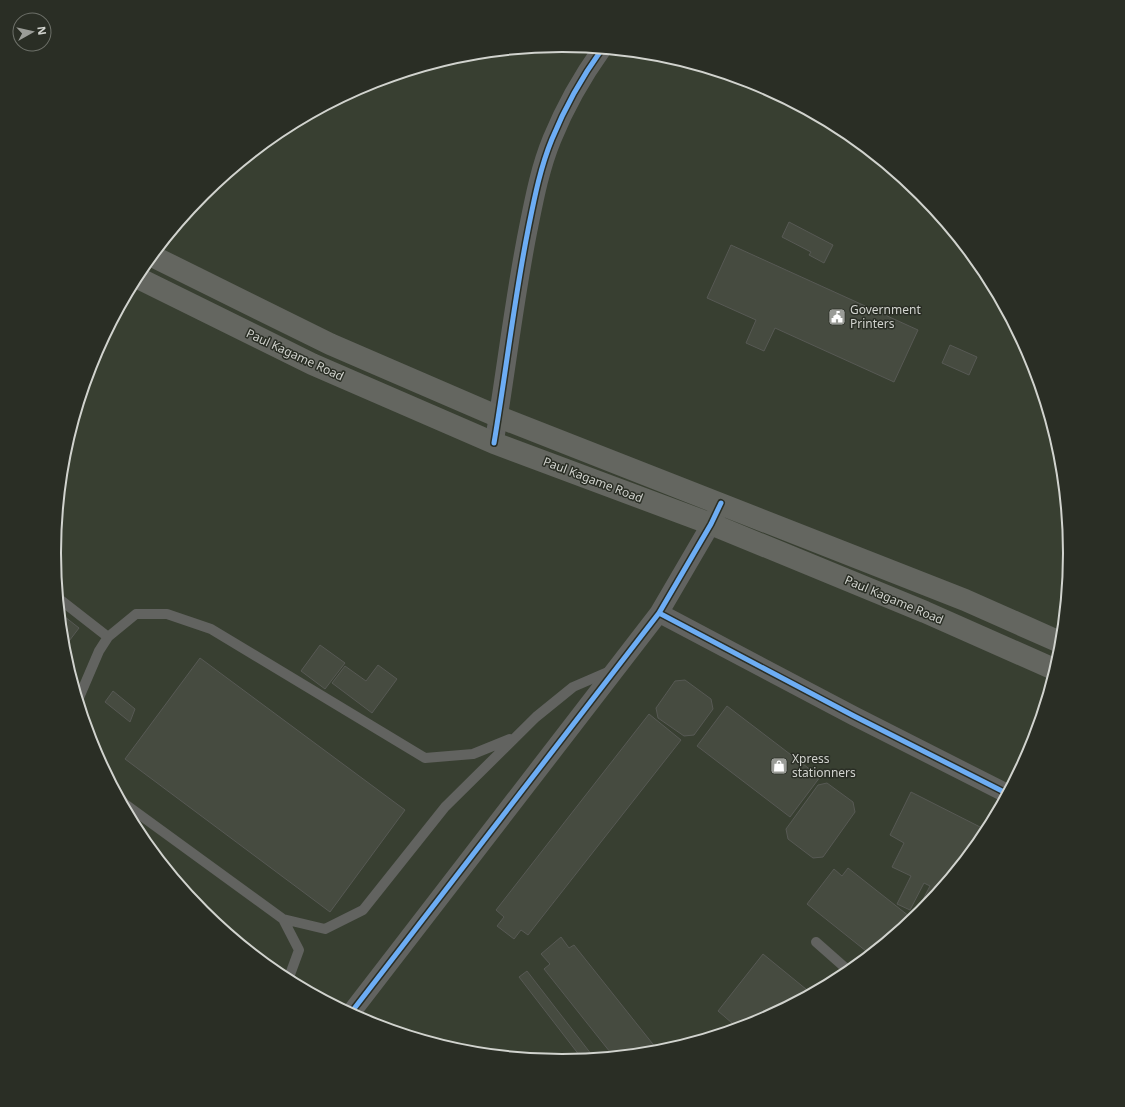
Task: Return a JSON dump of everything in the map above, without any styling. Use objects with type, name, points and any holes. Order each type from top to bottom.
[{"type":"main road","points":[[157,259],[330,344],[499,417],[965,600],[1056,640]]},
{"type":"main road","name":"Paul Kagame Road","points":[[143,280],[312,364],[494,443],[711,524],[925,612],[1050,668]]},
{"type":"street","points":[[494,443],[532,209],[552,140],[567,106],[584,74],[599,53]]},
{"type":"street","points":[[354,1009],[659,612],[711,524],[721,503]]},
{"type":"street","points":[[659,612],[854,716],[1003,792]]},
{"type":"lane","points":[[63,602],[108,637]]},
{"type":"lane","points":[[81,693],[99,651],[108,637],[136,614],[167,614],[212,629],[425,758],[473,754],[514,737]]},
{"type":"lane","points":[[133,811],[283,919],[325,929],[362,910],[445,807],[514,737],[536,717],[573,687],[617,667]]},
{"type":"lane","points":[[283,919],[299,950],[290,974]]},
{"type":"lane","points":[[816,942],[845,967]]},
{"type":"shaded area","points":[[530,53],[595,53],[628,56],[692,69],[724,79],[754,90],[813,119],[868,156],[893,176],[940,223],[960,248],[997,303],[1012,332],[1026,362],[1047,424],[1060,488],[1064,554],[1060,619],[1047,683],[1037,715],[1026,745],[997,804],[960,859],[940,884],[893,931],[868,951],[813,988],[784,1003],[754,1017],[692,1038],[628,1051],[595,1054],[562,1055],[497,1051],[433,1038],[401,1028],[371,1017],[312,988],[257,951],[232,931],[185,884],[165,859],[128,804],[113,775],[99,745],[78,683],[65,619],[62,586],[62,521],[65,488],[78,424],[88,392],[99,362],[128,303],[165,248],[185,223],[232,176],[257,156],[312,119],[341,104],[371,90],[433,69],[497,56]]},
{"type":"building","points":[[789,222],[833,245],[824,263],[809,255],[811,252],[782,237]]},
{"type":"building","points":[[731,245],[918,330],[894,382],[775,328],[764,351],[746,343],[756,320],[707,298]]},
{"type":"building","points":[[950,345],[977,357],[969,375],[942,363]]},
{"type":"building","points":[[65,617],[79,628],[69,641]]},
{"type":"building","points":[[320,645],[345,663],[325,689],[301,671]]},
{"type":"building","points":[[200,658],[405,810],[330,912],[125,759]]},
{"type":"building","points":[[378,665],[397,679],[372,713],[332,683],[345,666],[366,681]]},
{"type":"building","points":[[685,680],[711,699],[713,709],[694,735],[684,736],[658,718],[656,708],[675,681]]},
{"type":"building","points":[[113,691],[135,709],[130,722],[105,702]]},
{"type":"building","points":[[727,706],[820,777],[790,817],[697,746]]},
{"type":"building","points":[[649,714],[681,740],[528,935],[521,930],[514,939],[497,926],[504,917],[496,910]]},
{"type":"building","points":[[827,783],[853,802],[855,812],[823,857],[813,858],[788,839],[786,829],[818,785]]},
{"type":"building","points":[[911,792],[982,828],[940,884],[920,905],[930,886],[924,883],[910,910],[897,904],[911,876],[892,867],[904,843],[890,835]]},
{"type":"building","points":[[848,868],[909,916],[893,931],[867,952],[807,904],[834,869],[842,876]]},
{"type":"building","points":[[561,937],[569,948],[574,945],[654,1046],[610,1053],[544,969],[550,964],[541,954]]},
{"type":"building","points":[[763,954],[808,991],[754,1017],[734,1024],[718,1011]]},
{"type":"building","points":[[527,971],[591,1054],[579,1054],[519,977]]},
{"type":"cycle path","points":[[494,443],[523,256],[541,173],[548,150],[562,115],[581,81],[599,53]]},
{"type":"cycle path","points":[[354,1009],[659,613],[711,524],[721,503]]},
{"type":"cycle path","points":[[659,613],[854,716],[1003,792]]},
{"type":"place","name":"Government Printers","points":[[837,317]]},
{"type":"place","name":"Xpress stationners","points":[[779,766]]}]
